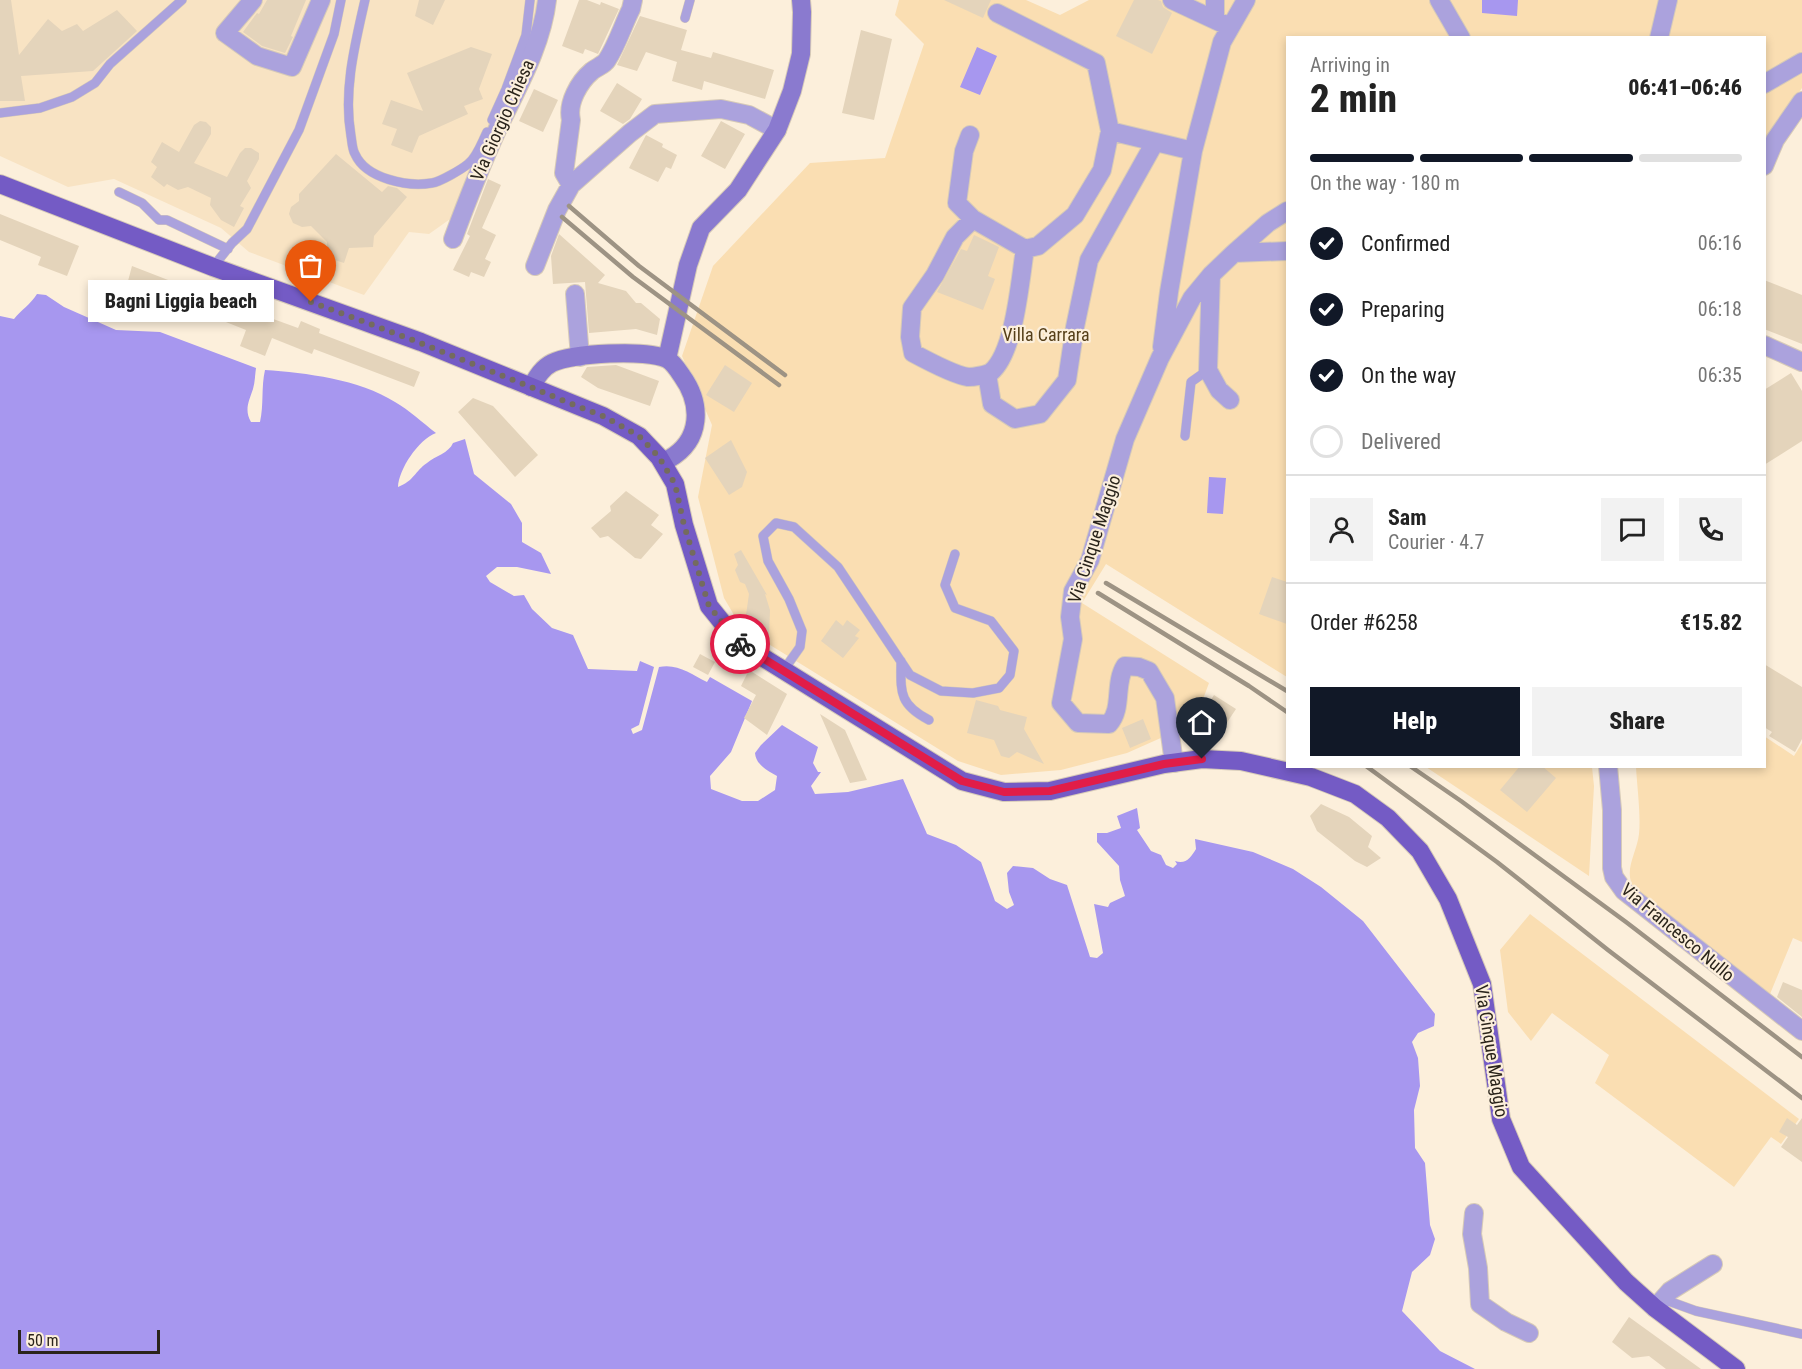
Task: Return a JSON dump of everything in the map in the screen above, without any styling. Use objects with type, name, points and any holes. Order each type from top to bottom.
[{"type":"main road","name":"Via Cinque Maggio","points":[[0,184],[63,208],[153,231],[213,267],[375,325],[603,416],[639,436],[664,458],[675,484],[684,525],[709,606],[738,642],[962,781],[1004,792],[1050,791],[1174,763],[1202,759],[1241,761],[1311,777],[1355,794],[1388,818],[1420,851],[1448,899],[1482,984],[1501,1119],[1521,1167],[1626,1282],[1659,1304],[1736,1369]]},
{"type":"street","points":[[253,0],[225,33],[257,56],[292,67],[321,0]]},
{"type":"street","name":"Via Giorgio Chiesa","points":[[453,239],[477,174],[528,64],[545,17],[547,0]]},
{"type":"street","points":[[571,184],[564,173],[571,104],[582,82],[592,71],[606,62],[633,0]]},
{"type":"street","points":[[667,359],[688,265],[701,228],[738,190],[777,130],[792,91],[801,54],[801,0]]},
{"type":"street","points":[[1172,0],[1223,24]]},
{"type":"street","name":"Via Cinque Maggio","points":[[1160,358],[1193,152],[1222,42],[1223,24],[1215,0]]},
{"type":"street","name":"Via Cinque Maggio","points":[[1223,24],[1246,0]]},
{"type":"street","points":[[1439,0],[1460,36]]},
{"type":"street","points":[[1659,36],[1668,0]]},
{"type":"street","points":[[970,135],[964,152],[957,203],[973,219],[1025,249],[1038,246],[1076,215],[1102,170],[1110,131],[1096,63],[997,13]]},
{"type":"street","points":[[1766,83],[1802,62]]},
{"type":"street","points":[[1766,161],[1775,140],[1802,101]]},
{"type":"street","points":[[535,266],[557,210],[571,184],[655,114],[721,109],[749,115],[777,130]]},
{"type":"street","points":[[1110,131],[1193,152]]},
{"type":"street","points":[[987,374],[992,404],[1015,419],[1040,414],[1067,380],[1089,260],[1155,142]]},
{"type":"street","name":"Via Cinque Maggio","points":[[1174,763],[1165,698],[1149,671],[1125,666],[1120,674],[1114,717],[1109,724],[1078,723],[1061,703],[1073,639],[1070,617],[1073,591],[1090,560],[1125,439],[1160,358],[1192,298],[1211,275],[1234,253],[1268,223],[1286,212]]},
{"type":"street","points":[[973,219],[955,237],[935,275],[912,308],[910,337],[913,354],[935,365],[969,377],[987,374],[993,370],[1004,354],[1013,326],[1025,249]]},
{"type":"street","points":[[1234,253],[1286,251]]},
{"type":"street","points":[[1211,275],[1208,370],[1219,390],[1230,400]]},
{"type":"street","points":[[575,294],[580,357]]},
{"type":"street","points":[[1766,346],[1802,362]]},
{"type":"street","points":[[531,387],[539,373],[552,363],[580,357],[639,353],[667,359],[677,368],[691,388],[696,417],[692,439],[680,453],[664,458]]},
{"type":"street","name":"Via Francesco Nullo","points":[[1608,768],[1612,810],[1612,867],[1614,877],[1623,891],[1802,1031]]},
{"type":"street","points":[[1474,1213],[1472,1234],[1478,1268],[1480,1304],[1506,1322],[1529,1333]]},
{"type":"street","points":[[1659,1304],[1670,1291],[1713,1264]]},
{"type":"lane","points":[[0,113],[40,108],[72,97],[95,83],[110,63],[182,0]]},
{"type":"lane","points":[[213,267],[247,229],[299,130],[334,34],[341,0]]},
{"type":"lane","points":[[365,0],[352,56],[349,121],[355,154],[374,173],[410,184],[435,183],[470,164],[506,89],[526,35],[530,0]]},
{"type":"lane","points":[[685,18],[690,0]]},
{"type":"lane","points":[[119,192],[142,203],[153,231],[167,220],[228,249]]},
{"type":"lane","points":[[1185,436],[1191,382],[1208,370]]},
{"type":"lane","points":[[783,670],[800,647],[802,630],[789,599],[768,561],[763,536],[776,523],[794,526],[838,567],[910,675],[940,691],[973,693],[999,688],[1010,675],[1014,651],[991,621],[955,608],[945,585],[955,554]]},
{"type":"lane","points":[[901,661],[901,694],[917,714],[928,720]]},
{"type":"lane","points":[[1659,1304],[1802,1334]]},
{"type":"shaded area","points":[[0,0],[544,0],[477,200],[429,234],[409,232],[364,295],[249,252],[221,228],[114,179],[68,187],[0,156]]},
{"type":"shaded area","points":[[1482,0],[1518,0],[1517,16],[1482,13]]},
{"type":"shaded area","points":[[977,47],[997,56],[980,95],[960,87]]},
{"type":"shaded area","points":[[37,294],[46,295],[64,307],[116,330],[160,332],[256,368],[248,409],[251,422],[260,422],[265,370],[332,378],[381,394],[436,433],[416,448],[402,472],[398,487],[408,482],[423,466],[453,443],[465,439],[474,474],[511,504],[522,523],[522,542],[541,553],[551,574],[517,567],[497,567],[486,576],[490,582],[514,596],[524,595],[532,609],[552,628],[573,635],[588,669],[637,671],[640,661],[654,667],[639,725],[631,729],[633,734],[642,730],[659,667],[678,668],[707,682],[710,677],[752,701],[731,752],[710,776],[711,789],[742,801],[758,801],[775,790],[777,776],[760,764],[755,753],[782,725],[818,747],[813,763],[818,772],[821,772],[811,786],[815,794],[848,792],[903,779],[927,834],[956,845],[981,862],[995,901],[1007,909],[1014,905],[1009,892],[1007,873],[1013,866],[1033,868],[1050,879],[1067,885],[1090,957],[1097,958],[1103,953],[1094,904],[1108,907],[1110,903],[1125,896],[1119,866],[1097,842],[1097,833],[1107,833],[1121,828],[1117,816],[1137,808],[1140,828],[1137,830],[1151,851],[1161,855],[1166,865],[1173,868],[1177,864],[1175,861],[1188,860],[1196,849],[1195,839],[1253,852],[1293,869],[1321,887],[1363,921],[1435,1014],[1434,1026],[1418,1033],[1412,1042],[1418,1058],[1420,1086],[1414,1110],[1415,1148],[1425,1163],[1430,1225],[1435,1239],[1430,1255],[1412,1272],[1402,1311],[1440,1351],[1475,1369],[0,1369],[0,316],[14,319]]},
{"type":"shaded area","points":[[1209,477],[1226,478],[1223,514],[1207,513]]},
{"type":"green space","name":"Villa Carrara","points":[[899,0],[1026,0],[1060,15],[1089,0],[1802,0],[1802,88],[1766,137],[1766,36],[1286,36],[1286,676],[1106,564],[1082,603],[1209,683],[1200,707],[1198,741],[1186,740],[1182,736],[1163,737],[1127,753],[1061,770],[1001,775],[958,761],[741,627],[724,598],[698,497],[712,425],[682,356],[713,266],[810,163],[885,158],[924,44],[895,15]]},
{"type":"green space","points":[[1766,737],[1794,756],[1802,743],[1802,942],[1793,938],[1770,994],[1635,889],[1631,883],[1630,869],[1638,841],[1639,809],[1636,768],[1766,768]]},
{"type":"green space","points":[[1427,768],[1592,768],[1594,786],[1589,876]]},
{"type":"green space","points":[[1530,914],[1799,1119],[1781,1144],[1771,1137],[1734,1187],[1595,1083],[1609,1055],[1552,1013],[1531,1041],[1508,1012],[1500,950]]},
{"type":"building","points":[[0,0],[11,0],[19,55],[48,19],[62,31],[77,24],[83,31],[117,10],[137,31],[93,71],[21,76],[25,101],[0,101]]},
{"type":"building","points":[[267,0],[306,0],[285,53],[262,46],[243,32],[257,13],[259,14]]},
{"type":"building","points":[[419,0],[445,0],[433,25],[415,16]]},
{"type":"building","points":[[579,0],[587,0],[600,5],[601,2],[619,9],[598,54],[585,49],[583,54],[562,46]]},
{"type":"building","points":[[944,0],[991,0],[983,18]]},
{"type":"building","points":[[1134,0],[1161,1],[1163,7],[1172,13],[1152,54],[1116,36]]},
{"type":"building","points":[[640,16],[687,30],[681,50],[711,58],[713,52],[774,70],[765,99],[704,81],[702,90],[672,81],[677,62],[646,52],[637,71],[617,65]]},
{"type":"building","points":[[861,30],[892,39],[874,120],[842,113]]},
{"type":"building","points":[[471,47],[492,54],[479,89],[483,99],[464,106],[468,114],[419,136],[412,153],[391,145],[397,129],[382,124],[391,100],[423,111],[407,73]]},
{"type":"building","points":[[617,83],[642,99],[630,119],[623,124],[600,111]]},
{"type":"building","points":[[534,89],[558,100],[543,132],[519,121]]},
{"type":"building","points":[[200,121],[206,122],[211,127],[211,134],[194,163],[227,177],[245,148],[251,148],[259,153],[259,159],[247,181],[251,188],[240,206],[244,208],[234,227],[221,220],[210,205],[211,198],[188,187],[178,190],[167,184],[164,187],[151,177],[157,167],[151,162],[162,142],[179,152],[194,125]]},
{"type":"building","points":[[721,121],[745,134],[725,169],[701,156]]},
{"type":"building","points":[[646,135],[677,155],[671,169],[666,167],[658,182],[629,168]]},
{"type":"building","points":[[336,154],[382,192],[388,186],[397,188],[407,197],[374,236],[373,247],[349,248],[344,263],[332,259],[327,249],[327,242],[311,226],[302,227],[293,223],[289,214],[291,207],[299,201],[299,194]]},
{"type":"building","points":[[488,179],[501,185],[482,228],[496,235],[485,259],[491,262],[484,277],[471,272],[469,277],[453,270],[470,236],[467,234]]},
{"type":"building","points":[[0,214],[79,246],[67,276],[38,265],[41,257],[0,240]]},
{"type":"building","points":[[559,234],[605,275],[598,283],[626,291],[636,303],[641,303],[660,319],[657,335],[636,329],[589,333],[585,282],[553,284],[551,256]]},
{"type":"building","points":[[974,235],[999,247],[988,276],[995,279],[983,310],[937,292],[961,249],[967,251]]},
{"type":"building","points":[[132,266],[298,328],[301,321],[320,329],[319,333],[420,372],[414,387],[314,349],[312,354],[272,338],[265,356],[240,346],[246,330],[178,303],[176,307],[136,290],[128,281]]},
{"type":"building","points":[[1766,281],[1802,295],[1802,344],[1766,330]]},
{"type":"building","points":[[616,365],[659,381],[650,406],[598,388],[581,377],[587,367]]},
{"type":"building","points":[[725,365],[752,383],[734,412],[706,395]]},
{"type":"building","points":[[1791,373],[1802,391],[1802,441],[1766,464],[1766,389]]},
{"type":"building","points":[[473,398],[493,406],[538,455],[515,477],[458,412]]},
{"type":"building","points":[[731,440],[747,472],[742,487],[729,495],[705,458]]},
{"type":"building","points":[[626,491],[659,515],[651,525],[663,534],[641,559],[635,558],[608,536],[600,538],[591,528],[611,511],[610,506]]},
{"type":"building","points":[[741,550],[767,595],[765,594],[770,610],[769,637],[745,622],[749,594],[735,570],[738,565],[734,554]]},
{"type":"building","points":[[1272,577],[1286,582],[1286,624],[1259,614]]},
{"type":"building","points":[[836,620],[843,626],[847,620],[860,630],[855,636],[859,638],[843,658],[821,641]]},
{"type":"building","points":[[700,654],[715,662],[708,675],[693,667]]},
{"type":"building","points":[[1766,665],[1802,687],[1802,739],[1795,752],[1769,736],[1772,732],[1766,728]]},
{"type":"building","points":[[749,670],[787,694],[767,735],[744,718],[756,695],[741,686]]},
{"type":"building","points":[[1214,695],[1236,709],[1218,736],[1209,729],[1207,706]]},
{"type":"building","points":[[976,700],[998,706],[1000,710],[1027,717],[1024,729],[1044,764],[1017,752],[1009,758],[1001,756],[994,740],[967,733]]},
{"type":"building","points":[[820,714],[845,730],[867,780],[850,783]]},
{"type":"building","points":[[1143,719],[1151,739],[1130,748],[1122,728]]},
{"type":"building","points":[[1518,768],[1544,768],[1556,778],[1527,812],[1500,790]]},
{"type":"building","points":[[1321,804],[1349,817],[1372,836],[1368,847],[1381,858],[1367,867],[1355,861],[1317,831],[1310,816]]},
{"type":"building","points":[[1783,982],[1802,990],[1802,1017],[1777,997]]},
{"type":"building","points":[[1787,1118],[1797,1125],[1802,1118],[1802,1162],[1781,1147],[1788,1137],[1779,1132]]},
{"type":"building","points":[[1629,1317],[1701,1369],[1666,1369],[1649,1356],[1632,1358],[1612,1342]]},
{"type":"railway","points":[[569,206],[639,266],[785,375]]},
{"type":"railway","points":[[562,217],[633,277],[779,385]]},
{"type":"railway","points":[[1106,583],[1286,690]]},
{"type":"railway","points":[[1098,593],[1286,711]]},
{"type":"railway","points":[[1369,768],[1497,862],[1802,1098]]},
{"type":"railway","points":[[1413,768],[1626,922],[1802,1057]]},
{"type":"way so far","points":[[311,302],[375,325],[603,416],[639,436],[659,457],[675,484],[684,525],[709,606],[740,644]]},
{"type":"place","name":"Bagni Liggia beach","points":[[311,302]]},
{"type":"route","points":[[740,644],[962,781],[1004,792],[1050,791],[1164,764],[1202,759]]}]
